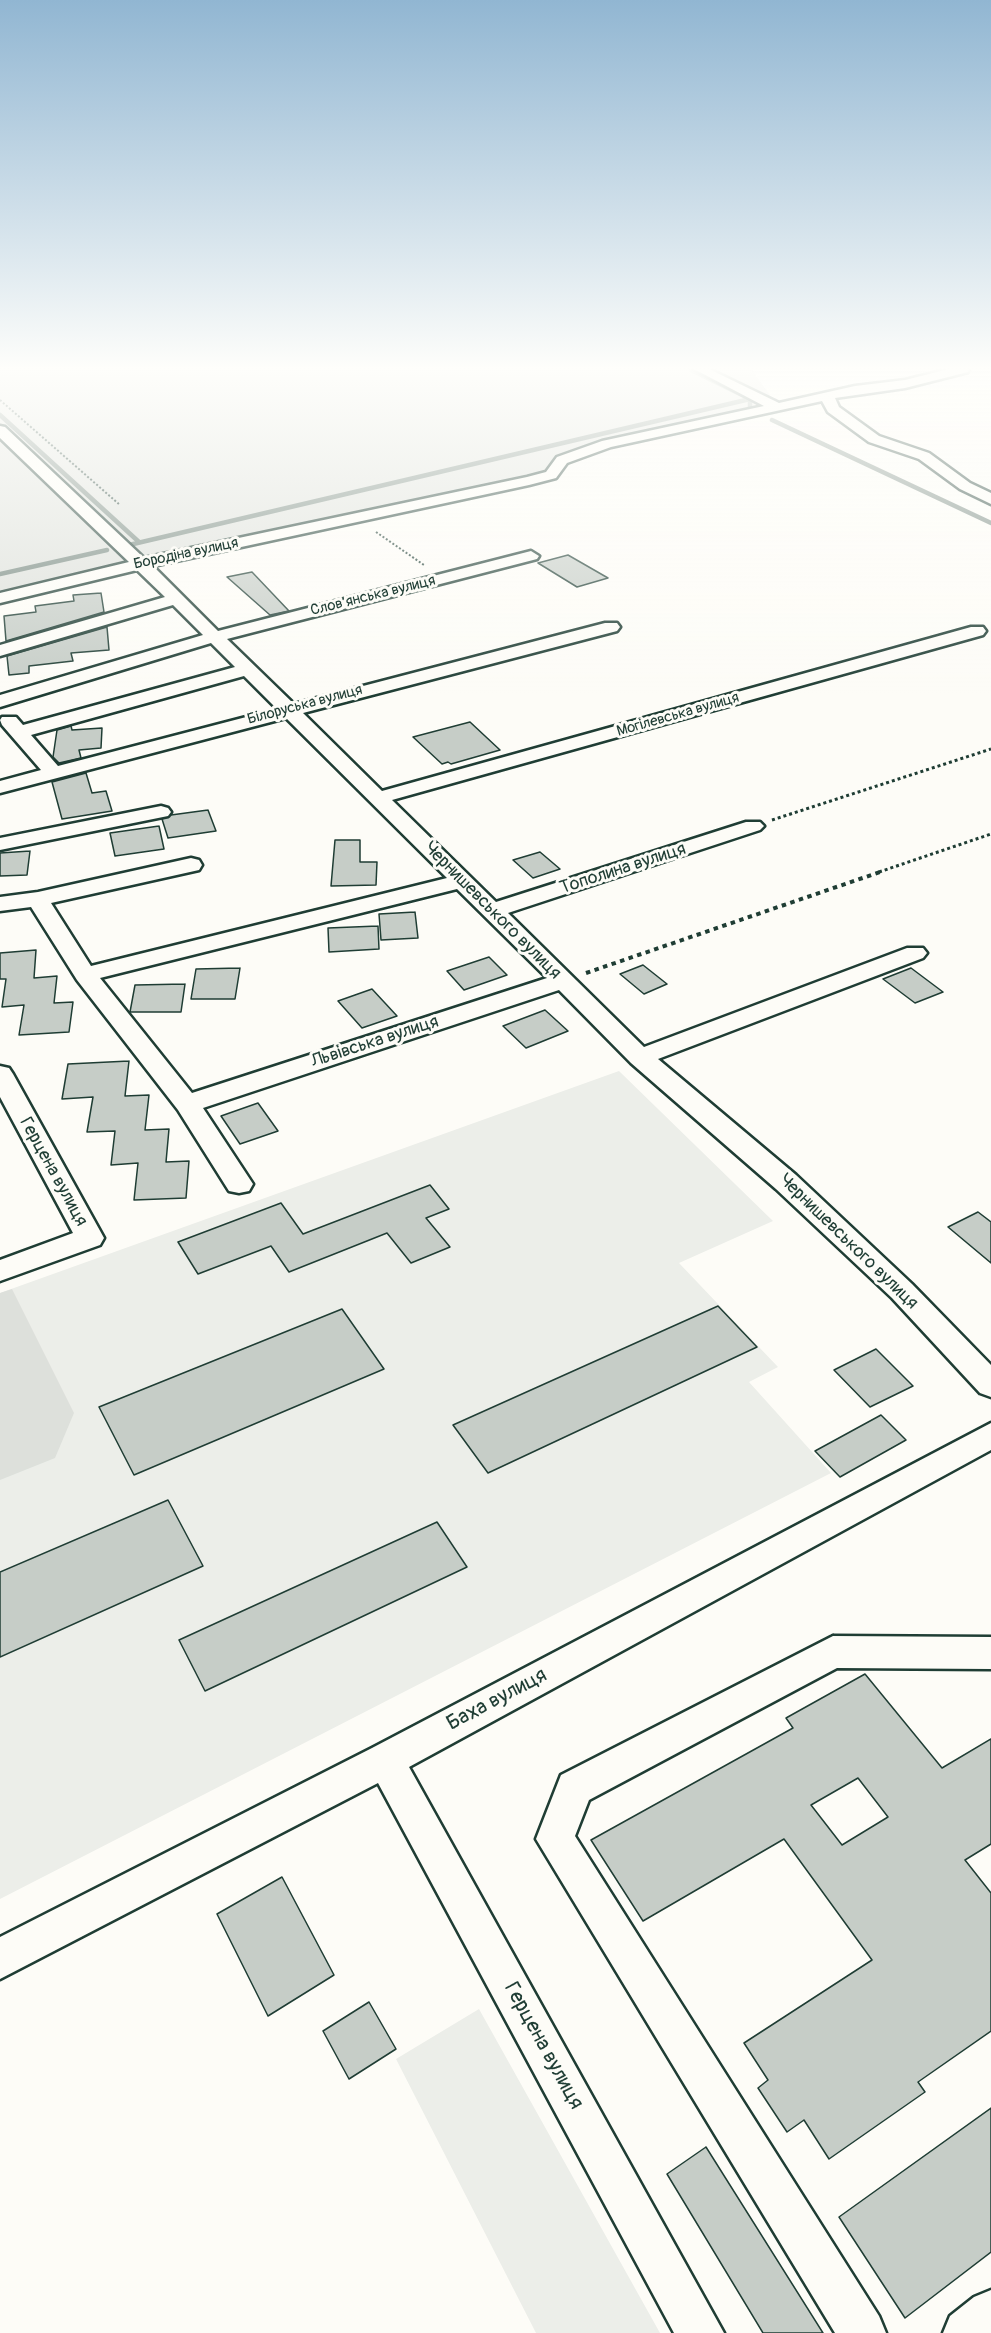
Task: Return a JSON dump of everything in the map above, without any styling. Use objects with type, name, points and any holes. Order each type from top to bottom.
[{"type":"street","name":"Чернишевського вулиця","points":[[50,478],[141,564],[640,1057],[803,1198],[902,1291],[991,1385]]},
{"type":"street","name":"Бородіна вулиця","points":[[0,598],[141,564],[539,478]]},
{"type":"street","points":[[954,478],[991,499]]},
{"type":"street","name":"Слов’янська вулиця","points":[[0,701],[214,637],[531,556]]},
{"type":"street","points":[[0,651],[176,599]]},
{"type":"street","name":"Білоруська вулиця","points":[[0,786],[288,709],[611,627]]},
{"type":"street","name":"Могілевська вулиця","points":[[378,798],[977,632]]},
{"type":"street","points":[[19,732],[247,669]]},
{"type":"street","points":[[0,711],[53,772]]},
{"type":"street","points":[[0,844],[161,812]]},
{"type":"street","name":"Тополина вулиця","points":[[492,911],[753,826]]},
{"type":"street","points":[[0,904],[38,899],[191,865]]},
{"type":"street","points":[[85,975],[462,881]]},
{"type":"street","points":[[38,899],[85,975],[188,1104],[239,1184]]},
{"type":"street","points":[[640,1057],[915,953]]},
{"type":"street","name":"Львівська вулиця","points":[[188,1104],[563,981]]},
{"type":"street","name":"Герцена вулиця","points":[[0,1074],[90,1238],[0,1271]]},
{"type":"street","name":"Баха вулиця","points":[[0,1959],[385,1760],[991,1435]]},
{"type":"street","points":[[862,2333],[555,1839],[573,1788],[833,1652],[991,1653]]},
{"type":"street","name":"Герцена вулиця","points":[[385,1760],[700,2333]]},
{"type":"street","points":[[967,2333],[991,2314]]},
{"type":"path","points":[[89,478],[120,505]]},
{"type":"path","points":[[355,518],[443,578]]},
{"type":"path","points":[[753,826],[991,749]]},
{"type":"path","points":[[563,981],[991,834]]},
{"type":"shaded area","points":[[0,478],[534,478],[0,598]]},
{"type":"shaded area","points":[[619,1071],[773,1221],[679,1263],[778,1367],[749,1382],[831,1473],[0,1899],[0,1293]]},
{"type":"shaded area","points":[[12,1289],[74,1413],[55,1458],[0,1480],[0,1293]]},
{"type":"shaded area","points":[[479,2009],[660,2333],[536,2333],[396,2059]]},
{"type":"building","points":[[568,555],[608,578],[577,587],[538,563]]},
{"type":"building","points":[[252,572],[289,611],[270,615],[227,577]]},
{"type":"building","points":[[101,593],[104,612],[6,641],[4,616],[36,612],[35,606],[74,601],[73,595]]},
{"type":"building","points":[[107,627],[109,650],[71,653],[73,661],[29,666],[29,673],[9,675],[7,656]]},
{"type":"building","points":[[470,722],[500,750],[451,764],[448,762],[442,764],[413,737]]},
{"type":"building","points":[[71,726],[72,730],[102,728],[101,748],[79,750],[81,758],[59,763],[53,757],[57,730]]},
{"type":"building","points":[[86,773],[92,793],[106,791],[112,811],[62,819],[52,782]]},
{"type":"building","points":[[208,810],[216,831],[168,838],[162,819],[171,815]]},
{"type":"building","points":[[159,826],[164,849],[115,856],[110,833]]},
{"type":"building","points":[[335,840],[360,840],[360,862],[377,862],[376,885],[331,886]]},
{"type":"building","points":[[30,851],[27,875],[0,876],[0,853]]},
{"type":"building","points":[[540,852],[560,869],[533,878],[513,860]]},
{"type":"building","points":[[415,912],[418,938],[381,940],[379,914]]},
{"type":"building","points":[[378,926],[379,949],[329,952],[328,928]]},
{"type":"building","points":[[36,950],[34,978],[57,976],[54,1003],[73,1002],[69,1032],[19,1035],[24,1005],[2,1007],[6,979],[0,979],[0,953]]},
{"type":"building","points":[[489,957],[507,975],[464,990],[447,971]]},
{"type":"building","points":[[643,965],[667,984],[644,994],[620,974]]},
{"type":"building","points":[[240,968],[235,999],[191,999],[196,969]]},
{"type":"building","points":[[911,968],[943,992],[915,1003],[883,979]]},
{"type":"building","points":[[185,984],[181,1012],[130,1012],[135,985]]},
{"type":"building","points":[[372,989],[397,1016],[362,1028],[338,1001]]},
{"type":"building","points":[[545,1010],[568,1031],[526,1048],[503,1026]]},
{"type":"building","points":[[129,1061],[125,1096],[149,1095],[145,1130],[169,1129],[166,1162],[189,1161],[186,1198],[134,1200],[138,1163],[111,1165],[115,1131],[87,1132],[93,1097],[62,1099],[68,1064]]},
{"type":"building","points":[[258,1103],[278,1131],[240,1144],[221,1116]]},
{"type":"building","points":[[430,1185],[449,1209],[426,1218],[450,1247],[411,1263],[387,1233],[289,1272],[271,1246],[198,1274],[178,1242],[281,1203],[303,1234]]},
{"type":"building","points":[[978,1212],[991,1222],[991,1263],[948,1227]]},
{"type":"building","points":[[718,1306],[757,1347],[488,1473],[453,1425]]},
{"type":"building","points":[[342,1309],[384,1369],[134,1475],[99,1407]]},
{"type":"building","points":[[876,1349],[913,1386],[870,1407],[834,1370]]},
{"type":"building","points":[[881,1415],[906,1440],[840,1477],[815,1451]]},
{"type":"building","points":[[168,1500],[203,1566],[0,1657],[0,1572]]},
{"type":"building","points":[[437,1522],[467,1567],[205,1691],[179,1640]]},
{"type":"building","points":[[865,1674],[942,1768],[991,1739],[991,1844],[965,1860],[991,1893],[991,2031],[918,2082],[925,2092],[829,2159],[804,2120],[787,2132],[758,2088],[768,2080],[744,2043],[872,1960],[784,1839],[643,1921],[591,1840],[793,1728],[786,1718]],"holes":[[[858,1778],[888,1817],[842,1845],[811,1805]]]},
{"type":"building","points":[[282,1877],[334,1975],[268,2016],[217,1914]]},
{"type":"building","points":[[369,2002],[396,2049],[349,2079],[323,2031]]},
{"type":"building","points":[[991,2108],[991,2252],[905,2318],[839,2217]]},
{"type":"building","points":[[706,2147],[823,2333],[763,2333],[667,2174]]},
{"type":"waterway","points":[[69,478],[139,542]]},
{"type":"waterway","points":[[129,545],[415,478]]},
{"type":"waterway","points":[[895,478],[991,523]]},
{"type":"waterway","points":[[0,574],[107,550]]}]
